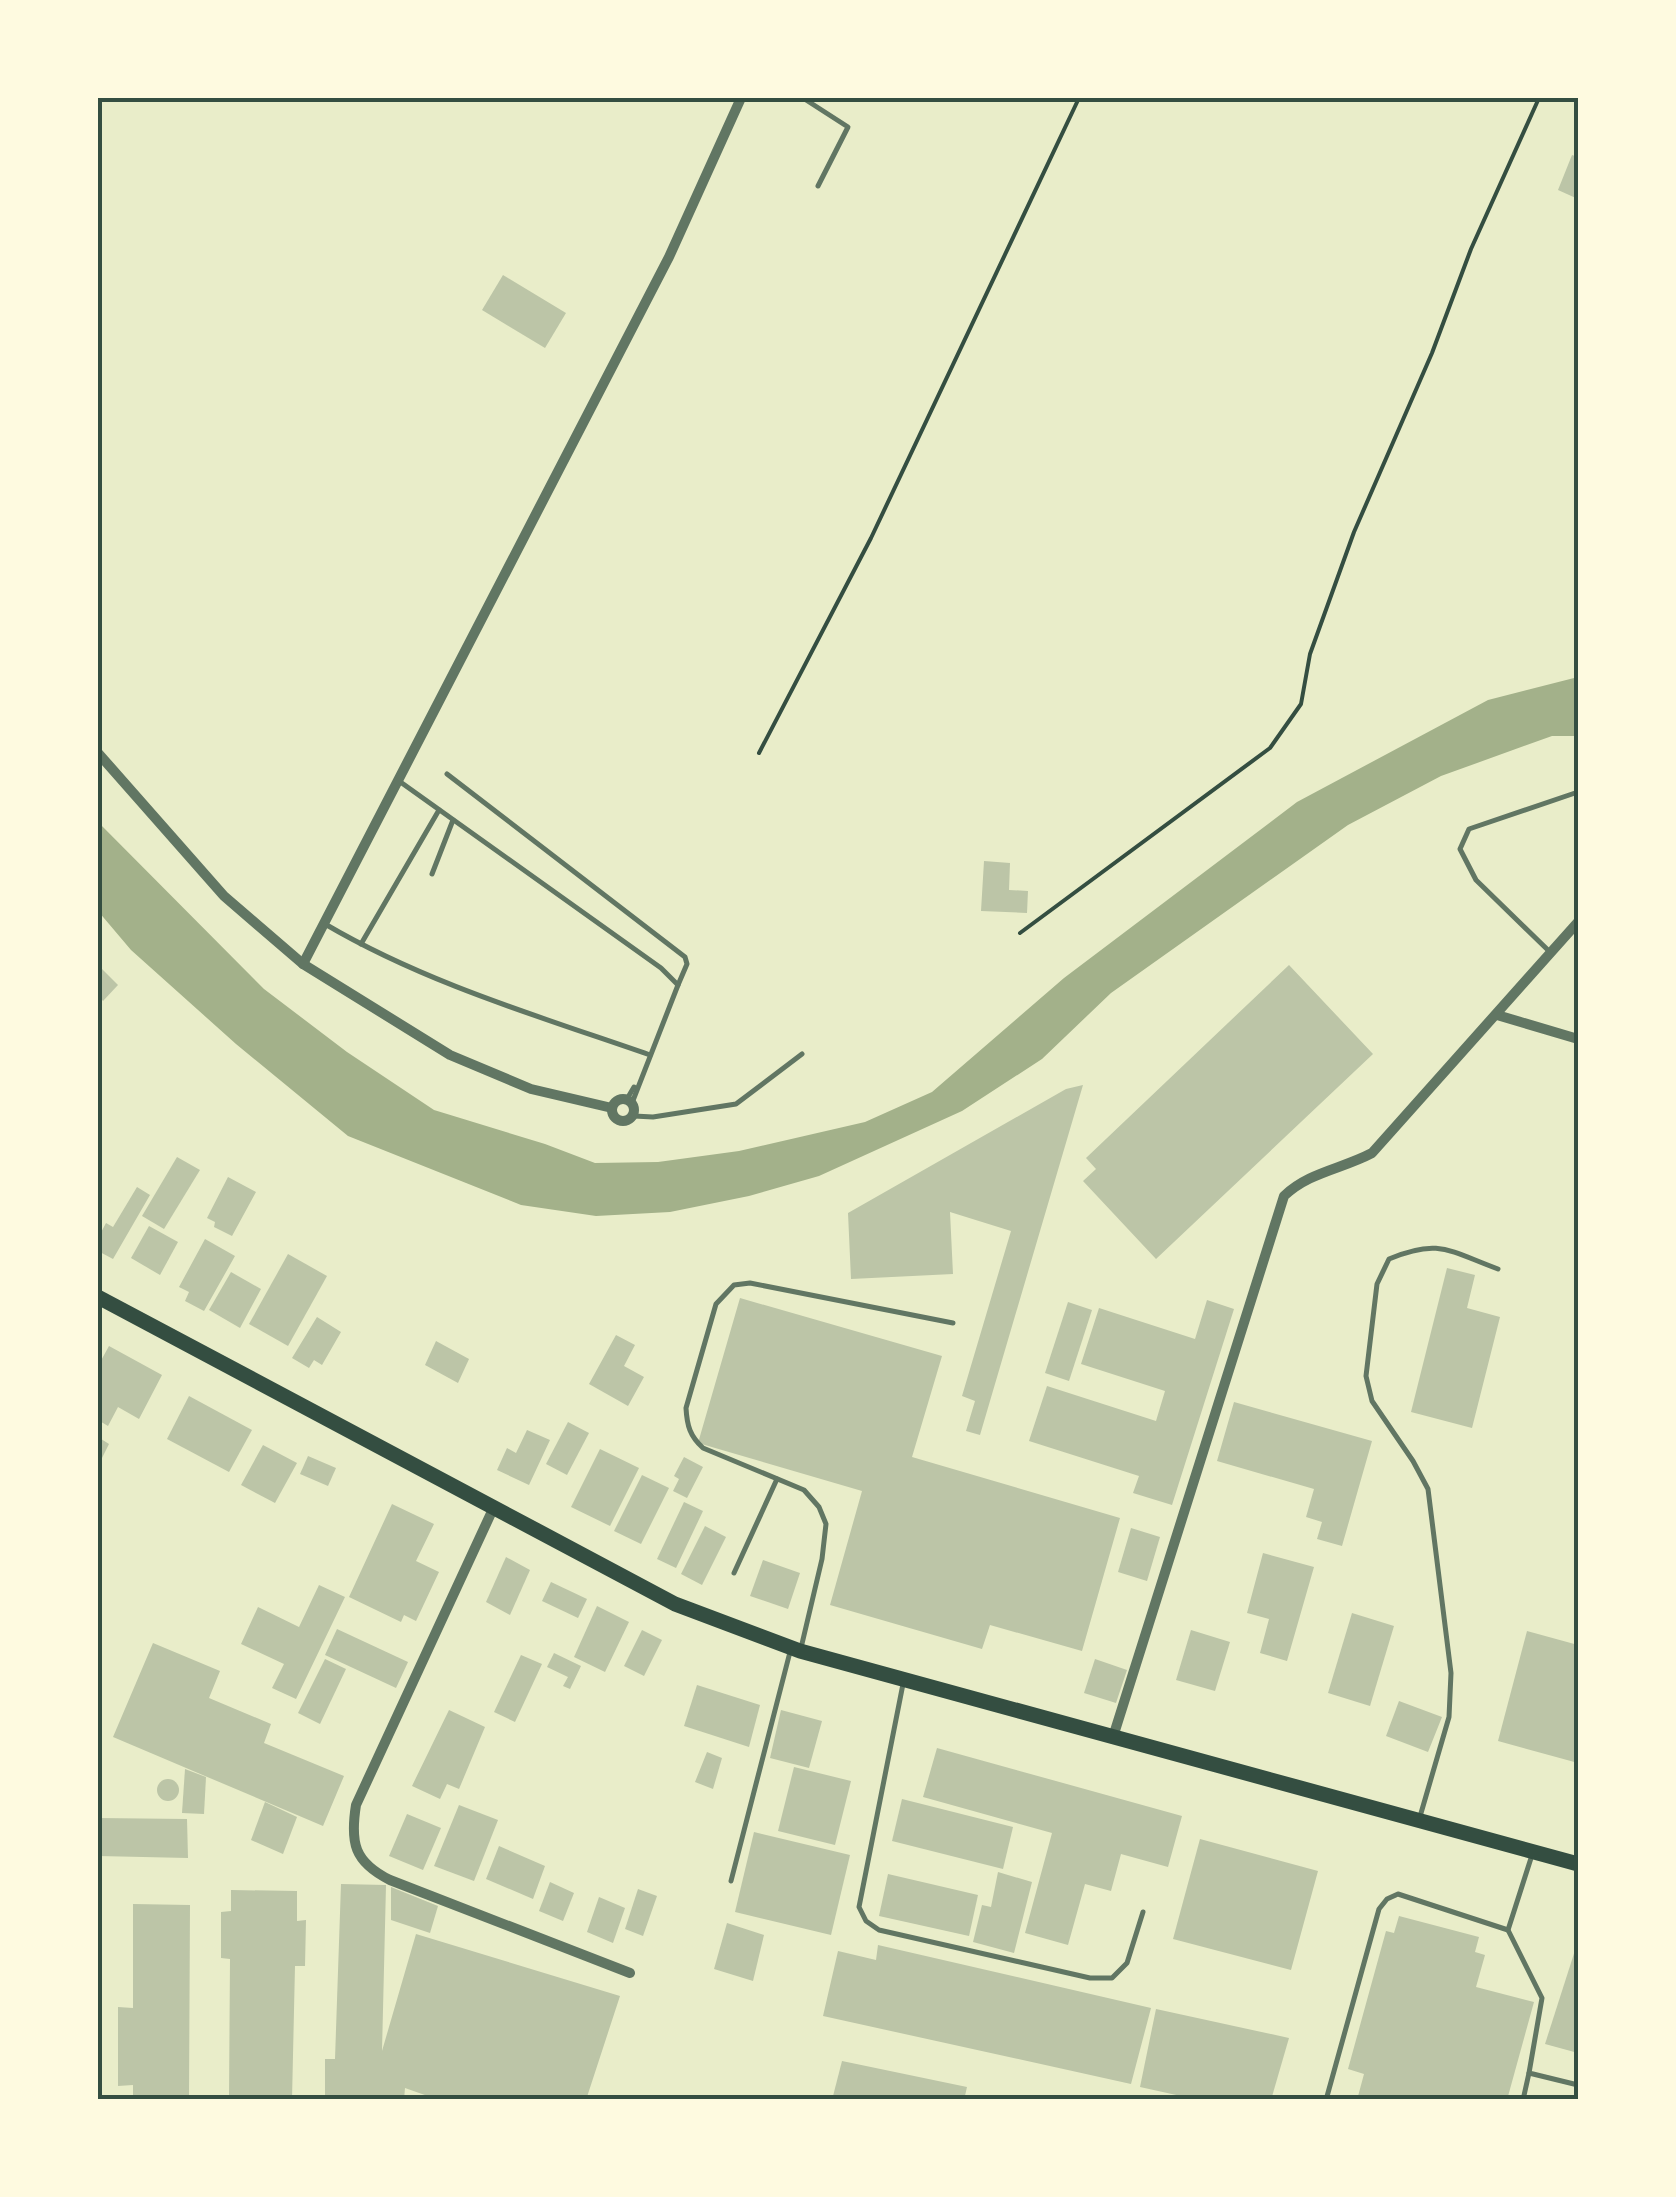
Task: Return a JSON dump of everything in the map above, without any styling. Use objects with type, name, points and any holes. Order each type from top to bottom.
[{"type":"main road","points":[[98,1297],[675,1604],[796,1649],[1578,1864]]},
{"type":"street","points":[[304,964],[668,257],[741,98]]},
{"type":"street","points":[[98,753],[224,896],[304,964],[450,1055],[531,1089],[612,1108]]},
{"type":"street","points":[[1113,1737],[1284,1196],[1300,1181],[1353,1164],[1372,1153],[1578,922]]},
{"type":"street","points":[[1498,1015],[1578,1039]]},
{"type":"street","points":[[630,1101],[634,1116],[623,1122],[617,1120],[614,1102],[630,1101]]},
{"type":"street","points":[[493,1509],[356,1806],[351,1832],[356,1850],[373,1871],[390,1880],[630,1972]]},
{"type":"lane","points":[[803,98],[848,126],[818,186]]},
{"type":"lane","points":[[447,774],[685,957],[687,964],[630,1101]]},
{"type":"lane","points":[[399,781],[661,968],[678,986]]},
{"type":"lane","points":[[1551,954],[1476,880],[1460,849],[1469,829],[1578,792]]},
{"type":"lane","points":[[361,944],[438,810]]},
{"type":"lane","points":[[432,874],[454,820]]},
{"type":"lane","points":[[325,924],[361,944],[507,1006],[650,1055]]},
{"type":"lane","points":[[634,1116],[653,1117],[736,1104],[802,1054]]},
{"type":"lane","points":[[1419,1820],[1449,1717],[1451,1673],[1428,1489],[1414,1461],[1372,1401],[1366,1376],[1377,1284],[1389,1259],[1412,1249],[1434,1246],[1498,1268]]},
{"type":"lane","points":[[730,1881],[822,1559],[826,1524],[819,1507],[804,1490],[703,1448],[692,1437],[686,1408],[716,1304],[734,1286],[750,1282],[953,1323]]},
{"type":"lane","points":[[734,1573],[777,1479]]},
{"type":"lane","points":[[904,1680],[859,1908],[866,1920],[879,1930],[1090,1978],[1112,1978],[1127,1963],[1144,1912]]},
{"type":"lane","points":[[1523,2100],[1542,1998],[1508,1930],[1533,1851]]},
{"type":"lane","points":[[1326,2100],[1379,1908],[1387,1899],[1398,1894],[1508,1930]]},
{"type":"lane","points":[[1529,2073],[1578,2085]]},
{"type":"path","points":[[759,753],[871,538],[1080,98]]},
{"type":"path","points":[[1020,933],[1270,748],[1302,704],[1310,654],[1354,532],[1432,353],[1471,249],[1539,98]]},
{"type":"shaded area","points":[[1578,677],[1578,736],[1552,736],[1441,776],[1348,825],[1111,993],[1042,1059],[962,1111],[819,1176],[749,1196],[670,1212],[596,1216],[521,1205],[348,1136],[236,1044],[131,950],[98,911],[98,822],[264,989],[347,1052],[434,1110],[595,1163],[658,1162],[739,1151],[865,1122],[932,1092],[1064,978],[1297,802],[1488,700]]},
{"type":"building","points":[[1572,155],[1578,157],[1578,199],[1558,190]]},
{"type":"building","points":[[503,275],[566,313],[545,348],[482,310]]},
{"type":"building","points":[[984,861],[1010,863],[1009,890],[1028,891],[1027,913],[981,911]]},
{"type":"building","points":[[1289,965],[1373,1054],[1156,1259],[1083,1181],[1096,1169],[1086,1158]]},
{"type":"building","points":[[100,967],[118,985],[103,1001],[98,995]]},
{"type":"building","points":[[1083,1085],[980,1435],[966,1431],[975,1401],[962,1396],[1011,1231],[950,1212],[953,1274],[851,1279],[848,1213],[1066,1089]]},
{"type":"building","points":[[177,1157],[200,1170],[164,1229],[142,1216]]},
{"type":"building","points":[[228,1177],[256,1192],[232,1236],[214,1227],[215,1222],[207,1218]]},
{"type":"building","points":[[137,1187],[150,1195],[113,1259],[98,1251],[98,1238],[106,1223],[113,1227]]},
{"type":"building","points":[[149,1226],[178,1242],[160,1275],[131,1258]]},
{"type":"building","points":[[205,1239],[235,1256],[204,1311],[185,1301],[189,1292],[179,1287]]},
{"type":"building","points":[[288,1254],[327,1276],[288,1346],[249,1324]]},
{"type":"building","points":[[1447,1268],[1475,1275],[1467,1308],[1500,1317],[1472,1428],[1411,1412]]},
{"type":"building","points":[[231,1272],[261,1289],[240,1328],[209,1310]]},
{"type":"building","points":[[740,1298],[942,1356],[912,1457],[1120,1518],[1082,1651],[990,1625],[982,1649],[830,1605],[862,1491],[698,1443]]},
{"type":"building","points":[[1207,1300],[1234,1309],[1172,1505],[1133,1493],[1139,1476],[1029,1441],[1047,1386],[1156,1421],[1165,1391],[1081,1364],[1099,1308],[1195,1339]]},
{"type":"building","points":[[1068,1302],[1092,1310],[1069,1381],[1045,1373]]},
{"type":"building","points":[[317,1317],[341,1332],[322,1365],[314,1360],[309,1368],[292,1358]]},
{"type":"building","points":[[616,1335],[635,1345],[624,1366],[644,1377],[628,1406],[589,1384]]},
{"type":"building","points":[[436,1341],[469,1359],[458,1383],[425,1365]]},
{"type":"building","points":[[109,1346],[162,1375],[139,1419],[118,1407],[108,1426],[98,1420],[98,1366]]},
{"type":"building","points":[[189,1396],[252,1430],[229,1472],[167,1439]]},
{"type":"building","points":[[1234,1402],[1372,1441],[1342,1546],[1317,1539],[1322,1522],[1306,1517],[1314,1489],[1217,1461]]},
{"type":"building","points":[[568,1422],[589,1433],[567,1475],[546,1464]]},
{"type":"building","points":[[527,1430],[550,1440],[529,1485],[497,1470],[507,1448],[516,1453]]},
{"type":"building","points":[[98,1437],[109,1444],[98,1466]]},
{"type":"building","points":[[263,1445],[297,1463],[275,1503],[241,1485]]},
{"type":"building","points":[[600,1449],[639,1468],[610,1526],[571,1507]]},
{"type":"building","points":[[308,1456],[336,1468],[328,1486],[300,1474]]},
{"type":"building","points":[[684,1457],[703,1467],[687,1498],[673,1491],[679,1479],[674,1476]]},
{"type":"building","points":[[642,1475],[669,1488],[641,1544],[614,1531]]},
{"type":"building","points":[[684,1502],[703,1511],[676,1568],[657,1559]]},
{"type":"building","points":[[392,1504],[434,1524],[416,1561],[439,1572],[416,1621],[404,1615],[401,1622],[349,1597]]},
{"type":"building","points":[[705,1526],[726,1537],[702,1585],[681,1574]]},
{"type":"building","points":[[1131,1528],[1160,1537],[1147,1581],[1118,1572]]},
{"type":"building","points":[[1263,1553],[1314,1567],[1287,1661],[1260,1653],[1269,1619],[1247,1613]]},
{"type":"building","points":[[506,1557],[530,1570],[510,1615],[486,1602]]},
{"type":"building","points":[[763,1560],[800,1573],[788,1609],[750,1596]]},
{"type":"building","points":[[551,1582],[587,1599],[578,1618],[542,1601]]},
{"type":"building","points":[[319,1585],[345,1597],[296,1699],[272,1688],[284,1664],[241,1644],[258,1607],[299,1627]]},
{"type":"building","points":[[597,1606],[629,1622],[605,1672],[574,1657]]},
{"type":"building","points":[[1352,1613],[1394,1626],[1370,1706],[1328,1693]]},
{"type":"building","points":[[337,1629],[408,1662],[396,1688],[325,1655]]},
{"type":"building","points":[[642,1630],[662,1640],[644,1676],[624,1666]]},
{"type":"building","points":[[1191,1630],[1230,1642],[1215,1691],[1176,1680]]},
{"type":"building","points":[[1527,1631],[1578,1645],[1578,1763],[1498,1741]]},
{"type":"building","points":[[153,1643],[220,1671],[209,1698],[271,1724],[264,1743],[344,1776],[323,1826],[113,1737]]},
{"type":"building","points":[[554,1653],[581,1666],[570,1689],[563,1686],[568,1677],[547,1667]]},
{"type":"building","points":[[521,1655],[542,1664],[515,1722],[494,1712]]},
{"type":"building","points":[[325,1659],[346,1669],[320,1724],[298,1713]]},
{"type":"building","points":[[1095,1659],[1127,1670],[1116,1703],[1084,1693]]},
{"type":"building","points":[[697,1685],[760,1705],[749,1747],[684,1726]]},
{"type":"building","points":[[1399,1701],[1442,1717],[1428,1752],[1386,1736]]},
{"type":"building","points":[[449,1710],[485,1727],[459,1789],[447,1784],[440,1799],[412,1786]]},
{"type":"building","points":[[781,1710],[822,1721],[809,1768],[770,1758]]},
{"type":"building","points":[[937,1748],[1182,1816],[1168,1867],[1121,1854],[1111,1891],[1085,1884],[1068,1945],[1025,1933],[1052,1833],[923,1797]]},
{"type":"building","points":[[707,1752],[722,1758],[713,1789],[695,1782]]},
{"type":"building","points":[[794,1767],[851,1781],[835,1845],[778,1831]]},
{"type":"building","points":[[185,1769],[206,1777],[204,1814],[182,1813]]},
{"type":"building","points":[[168,1779],[176,1782],[176,1798],[168,1801],[160,1798],[157,1790],[160,1782]]},
{"type":"building","points":[[902,1799],[1013,1827],[1003,1869],[892,1841]]},
{"type":"building","points":[[265,1802],[297,1817],[283,1854],[251,1840]]},
{"type":"building","points":[[459,1805],[498,1820],[474,1881],[434,1866]]},
{"type":"building","points":[[407,1814],[441,1828],[423,1870],[389,1856]]},
{"type":"building","points":[[98,1818],[187,1819],[188,1858],[98,1856]]},
{"type":"building","points":[[754,1832],[850,1855],[831,1935],[735,1912]]},
{"type":"building","points":[[1200,1839],[1318,1871],[1291,1970],[1173,1939]]},
{"type":"building","points":[[499,1846],[545,1866],[533,1899],[486,1879]]},
{"type":"building","points":[[998,1872],[1032,1882],[1014,1953],[973,1942],[982,1905],[991,1907]]},
{"type":"building","points":[[888,1874],[978,1895],[969,1936],[879,1916]]},
{"type":"building","points":[[550,1882],[574,1893],[563,1921],[539,1911]]},
{"type":"building","points":[[341,1884],[386,1885],[382,2051],[416,1934],[620,1996],[586,2100],[439,2100],[405,2088],[404,2100],[325,2100],[325,2059],[335,2059]]},
{"type":"building","points":[[391,1887],[438,1906],[430,1933],[391,1920]]},
{"type":"building","points":[[638,1889],[657,1896],[643,1936],[625,1929]]},
{"type":"building","points":[[231,1890],[297,1891],[297,1921],[306,1920],[305,1966],[295,1966],[292,2100],[229,2100],[230,1959],[221,1958],[221,1912],[231,1911]]},
{"type":"building","points":[[599,1897],[625,1908],[613,1943],[587,1932]]},
{"type":"building","points":[[133,1904],[190,1905],[189,2100],[133,2100],[133,2085],[118,2086],[118,2007],[133,2008]]},
{"type":"building","points":[[1399,1916],[1479,1937],[1475,1952],[1485,1955],[1476,1987],[1534,2002],[1507,2100],[1357,2100],[1364,2074],[1348,2069],[1386,1931],[1394,1933]]},
{"type":"building","points":[[727,1923],[764,1935],[753,1981],[714,1969]]},
{"type":"building","points":[[1578,1941],[1578,2053],[1545,2044]]},
{"type":"building","points":[[878,1945],[1151,2008],[1131,2084],[823,2016],[838,1951],[876,1960]]},
{"type":"building","points":[[1156,2009],[1289,2038],[1271,2100],[1199,2100],[1140,2087]]},
{"type":"building","points":[[842,2061],[967,2087],[964,2100],[832,2100]]}]
